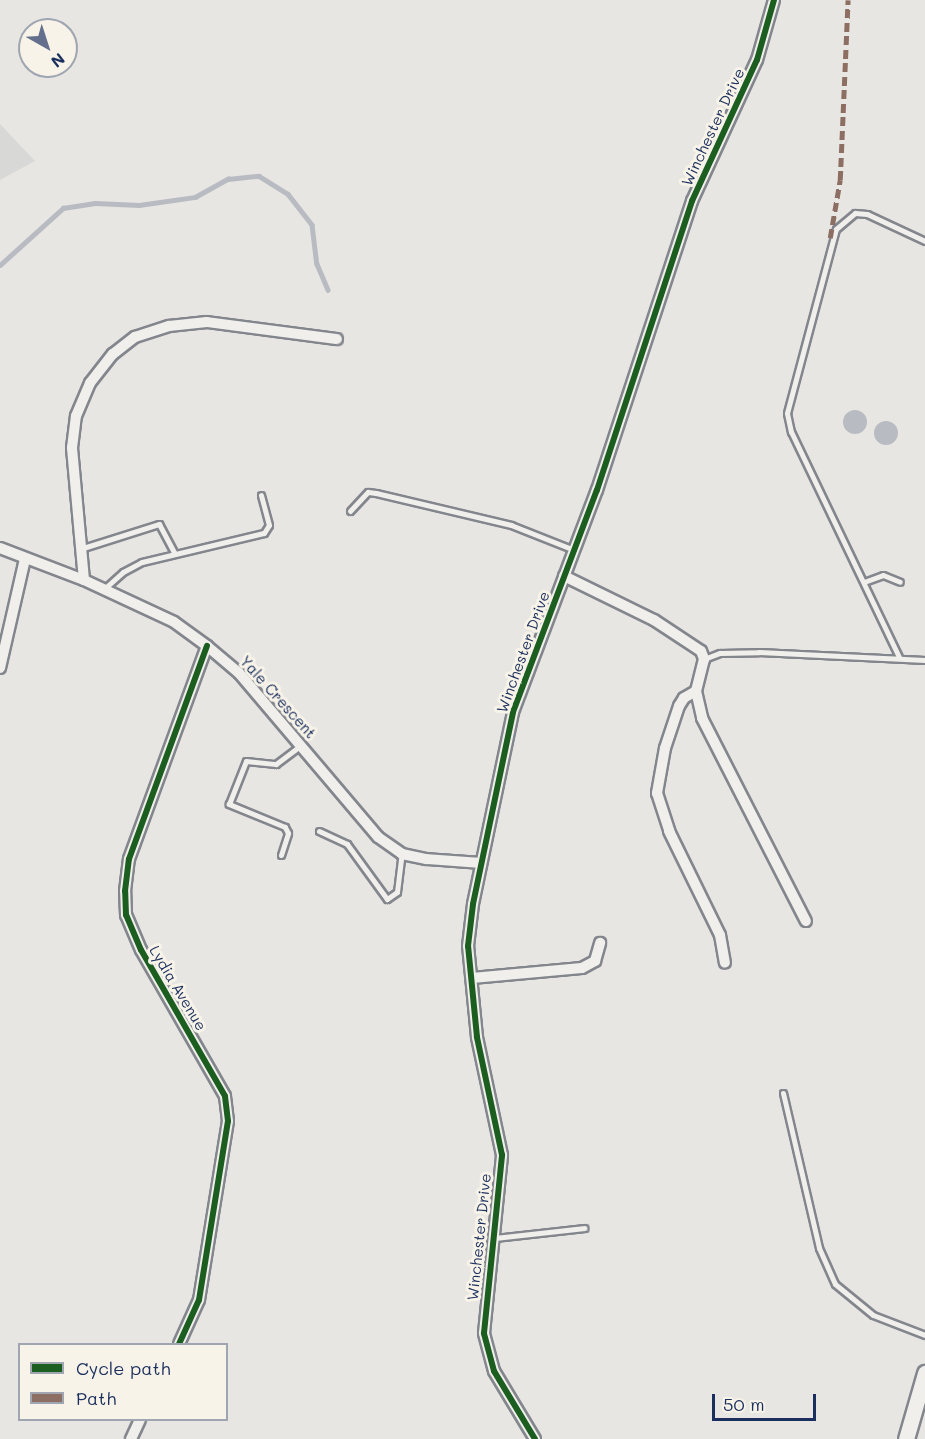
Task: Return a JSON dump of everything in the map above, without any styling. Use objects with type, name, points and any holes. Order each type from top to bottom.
[{"type":"main road","points":[[906,1439],[925,1373]]},
{"type":"street","name":"Winchester Drive","points":[[535,1439],[494,1371],[484,1333],[502,1155],[482,1069],[468,946],[480,863],[503,742],[574,550],[692,201],[757,60],[774,0]]},
{"type":"street","points":[[84,580],[72,448],[76,416],[90,383],[113,354],[135,337],[169,326],[207,322],[337,339]]},
{"type":"street","name":"Yale Crescent","points":[[0,548],[25,560],[84,580],[174,622],[207,646],[239,673],[378,837],[402,854],[426,860],[480,863]]},
{"type":"street","points":[[0,668],[25,560]]},
{"type":"street","points":[[564,576],[654,620],[696,646],[704,659],[696,691],[702,718],[806,921]]},
{"type":"street","name":"Lydia Avenue","points":[[179,1343],[199,1300],[227,1132],[225,1096],[141,950],[126,915],[125,891],[129,859],[207,646]]},
{"type":"street","points":[[696,691],[684,698],[679,706],[665,748],[657,793],[669,831],[720,935],[725,963]]},
{"type":"street","points":[[472,978],[582,968],[596,961],[600,943]]},
{"type":"street","points":[[131,1439],[139,1421]]},
{"type":"lane","points":[[899,657],[791,432],[787,413],[836,229],[855,213],[867,214],[925,241]]},
{"type":"lane","points":[[350,511],[368,492],[376,493],[511,525],[574,550]]},
{"type":"lane","points":[[104,590],[130,567],[174,552],[264,533],[269,525],[261,495]]},
{"type":"lane","points":[[82,548],[159,524],[174,552]]},
{"type":"lane","points":[[864,582],[883,574],[900,582]]},
{"type":"lane","points":[[704,659],[720,652],[759,652],[925,660]]},
{"type":"lane","points":[[281,855],[288,833],[285,827],[229,804],[246,761],[276,764],[301,744]]},
{"type":"lane","points":[[319,831],[347,844],[387,899],[398,892],[402,854]]},
{"type":"lane","points":[[783,1093],[819,1248],[835,1284],[861,1308],[925,1335]]},
{"type":"lane","points":[[495,1238],[584,1228]]},
{"type":"shaded area","points":[[0,124],[35,161],[0,180]]},
{"type":"shaded area","points":[[855,410],[864,413],[867,422],[864,431],[855,434],[846,431],[843,422],[846,413]]},
{"type":"shaded area","points":[[886,421],[895,424],[898,433],[895,442],[886,445],[877,442],[874,433],[877,424]]},
{"type":"waterway","points":[[0,265],[63,208],[95,203],[139,205],[195,197],[228,179],[259,176],[288,194],[312,225],[317,264],[328,290]]},
{"type":"marked path","points":[[830,238],[840,180],[848,0]]},
{"type":"cycle path","points":[[535,1439],[494,1371],[484,1333],[502,1155],[477,1037],[468,946],[473,904],[513,712],[597,490],[692,201],[757,60],[774,0]]},
{"type":"cycle path","points":[[179,1343],[199,1300],[228,1121],[225,1096],[141,950],[126,915],[125,891],[129,859],[207,646]]}]
